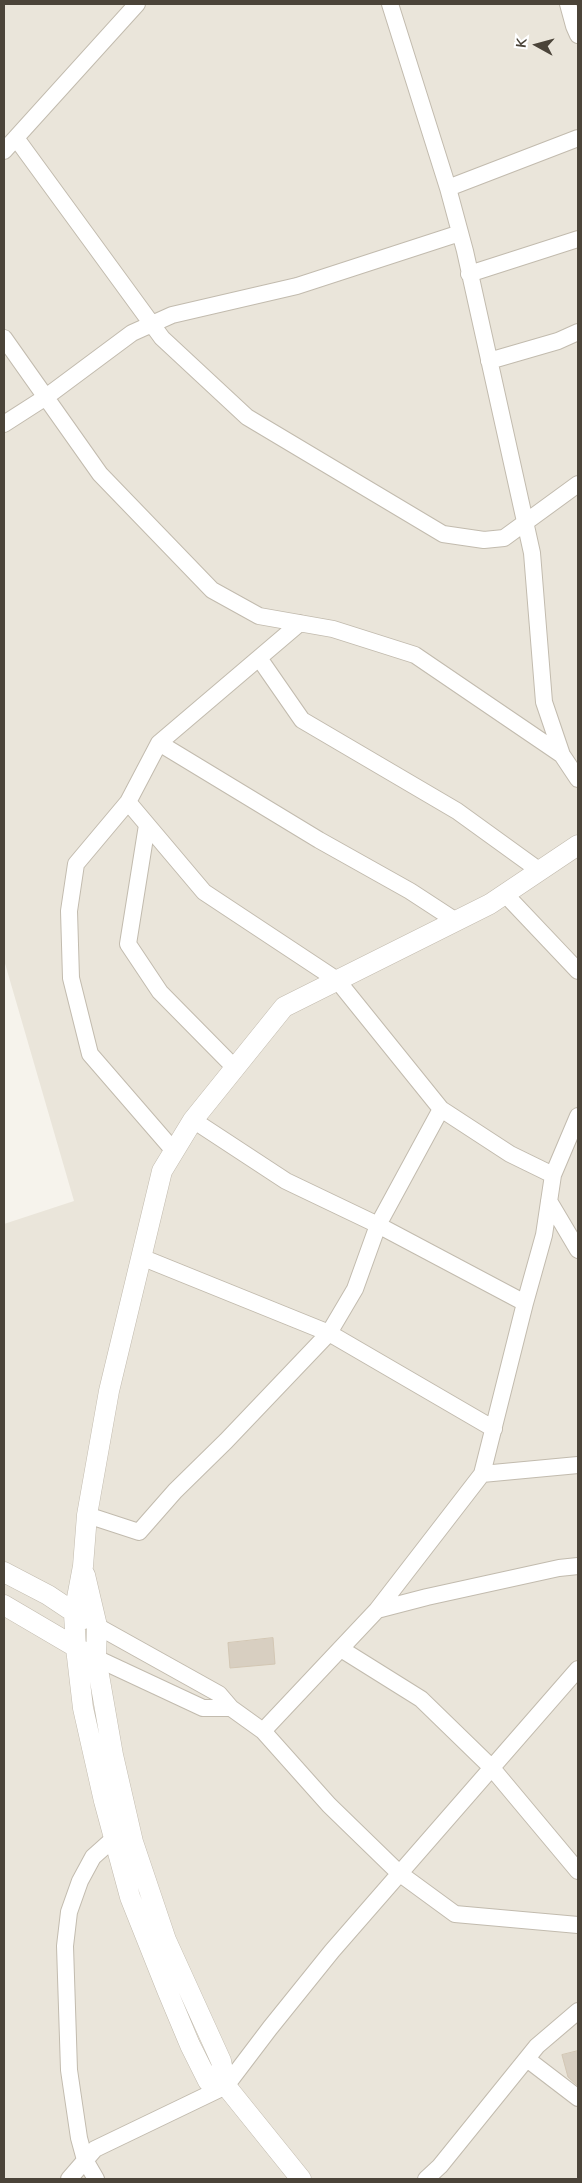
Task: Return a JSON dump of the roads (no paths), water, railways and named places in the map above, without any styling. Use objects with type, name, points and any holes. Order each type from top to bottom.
[{"type":"street","points":[[4,151],[137,4]]},
{"type":"street","points":[[390,4],[448,188],[460,233],[526,524],[532,554],[544,702],[562,755],[578,779]]},
{"type":"street","points":[[568,4],[578,35]]},
{"type":"street","points":[[16,138],[162,338],[247,417],[443,534],[484,540],[504,538],[526,524],[578,484]]},
{"type":"street","points":[[448,188],[578,138]]},
{"type":"street","points":[[4,424],[46,397],[132,333],[152,324],[172,316],[297,286],[460,233]]},
{"type":"street","points":[[470,274],[578,239]]},
{"type":"street","points":[[489,362],[578,335]]},
{"type":"street","points":[[4,338],[100,474],[212,590],[259,616],[332,629],[415,655],[562,755]]},
{"type":"street","points":[[174,1150],[90,1054],[71,978],[69,911],[76,864],[128,802],[160,743],[300,624]]},
{"type":"street","points":[[259,658],[302,720],[457,811],[540,870]]},
{"type":"street","points":[[160,743],[319,840],[410,891],[456,921]]},
{"type":"street","points":[[128,802],[204,892],[337,980],[441,1109],[510,1154],[553,1175]]},
{"type":"street","points":[[147,825],[128,944],[160,992],[234,1068]]},
{"type":"street","points":[[121,1832],[83,1708],[74,1614],[83,1566],[86,1515],[109,1391],[162,1171],[192,1120],[284,1007],[490,904],[578,845]]},
{"type":"street","points":[[505,894],[578,971]]},
{"type":"street","points":[[86,1515],[139,1532],[175,1491],[226,1441],[329,1333],[355,1290],[378,1225],[441,1109]]},
{"type":"street","points":[[263,1731],[377,1610],[482,1474],[525,1302],[544,1235],[553,1175],[578,1116]]},
{"type":"street","points":[[192,1120],[286,1181],[378,1225],[525,1302]]},
{"type":"street","points":[[549,1201],[578,1250]]},
{"type":"street","points":[[141,1258],[329,1333],[494,1429]]},
{"type":"street","points":[[482,1474],[578,1465]]},
{"type":"street","points":[[83,1566],[97,1626],[96,1658],[113,1755],[130,1897],[190,2044],[208,2081],[226,2086],[302,2179]]},
{"type":"street","points":[[377,1610],[455,1590],[559,1568],[578,1566]]},
{"type":"street","points":[[4,1572],[48,1595],[74,1614],[219,1694],[230,1708],[263,1731],[329,1805],[399,1874],[455,1914],[577,1920]]},
{"type":"street","points":[[4,1605],[76,1648],[203,1708],[230,1708]]},
{"type":"street","points":[[341,1649],[421,1699],[491,1767],[578,1871]]},
{"type":"street","points":[[69,2179],[95,2149],[226,2086],[270,2028],[399,1874],[578,1669]]},
{"type":"street","points":[[96,2179],[85,2160],[69,2070],[65,1946],[69,1912],[80,1881],[93,1857],[121,1832]]},
{"type":"street","points":[[426,2179],[440,2166],[537,2046],[578,2011]]},
{"type":"street","points":[[527,2058],[578,2098]]}]
